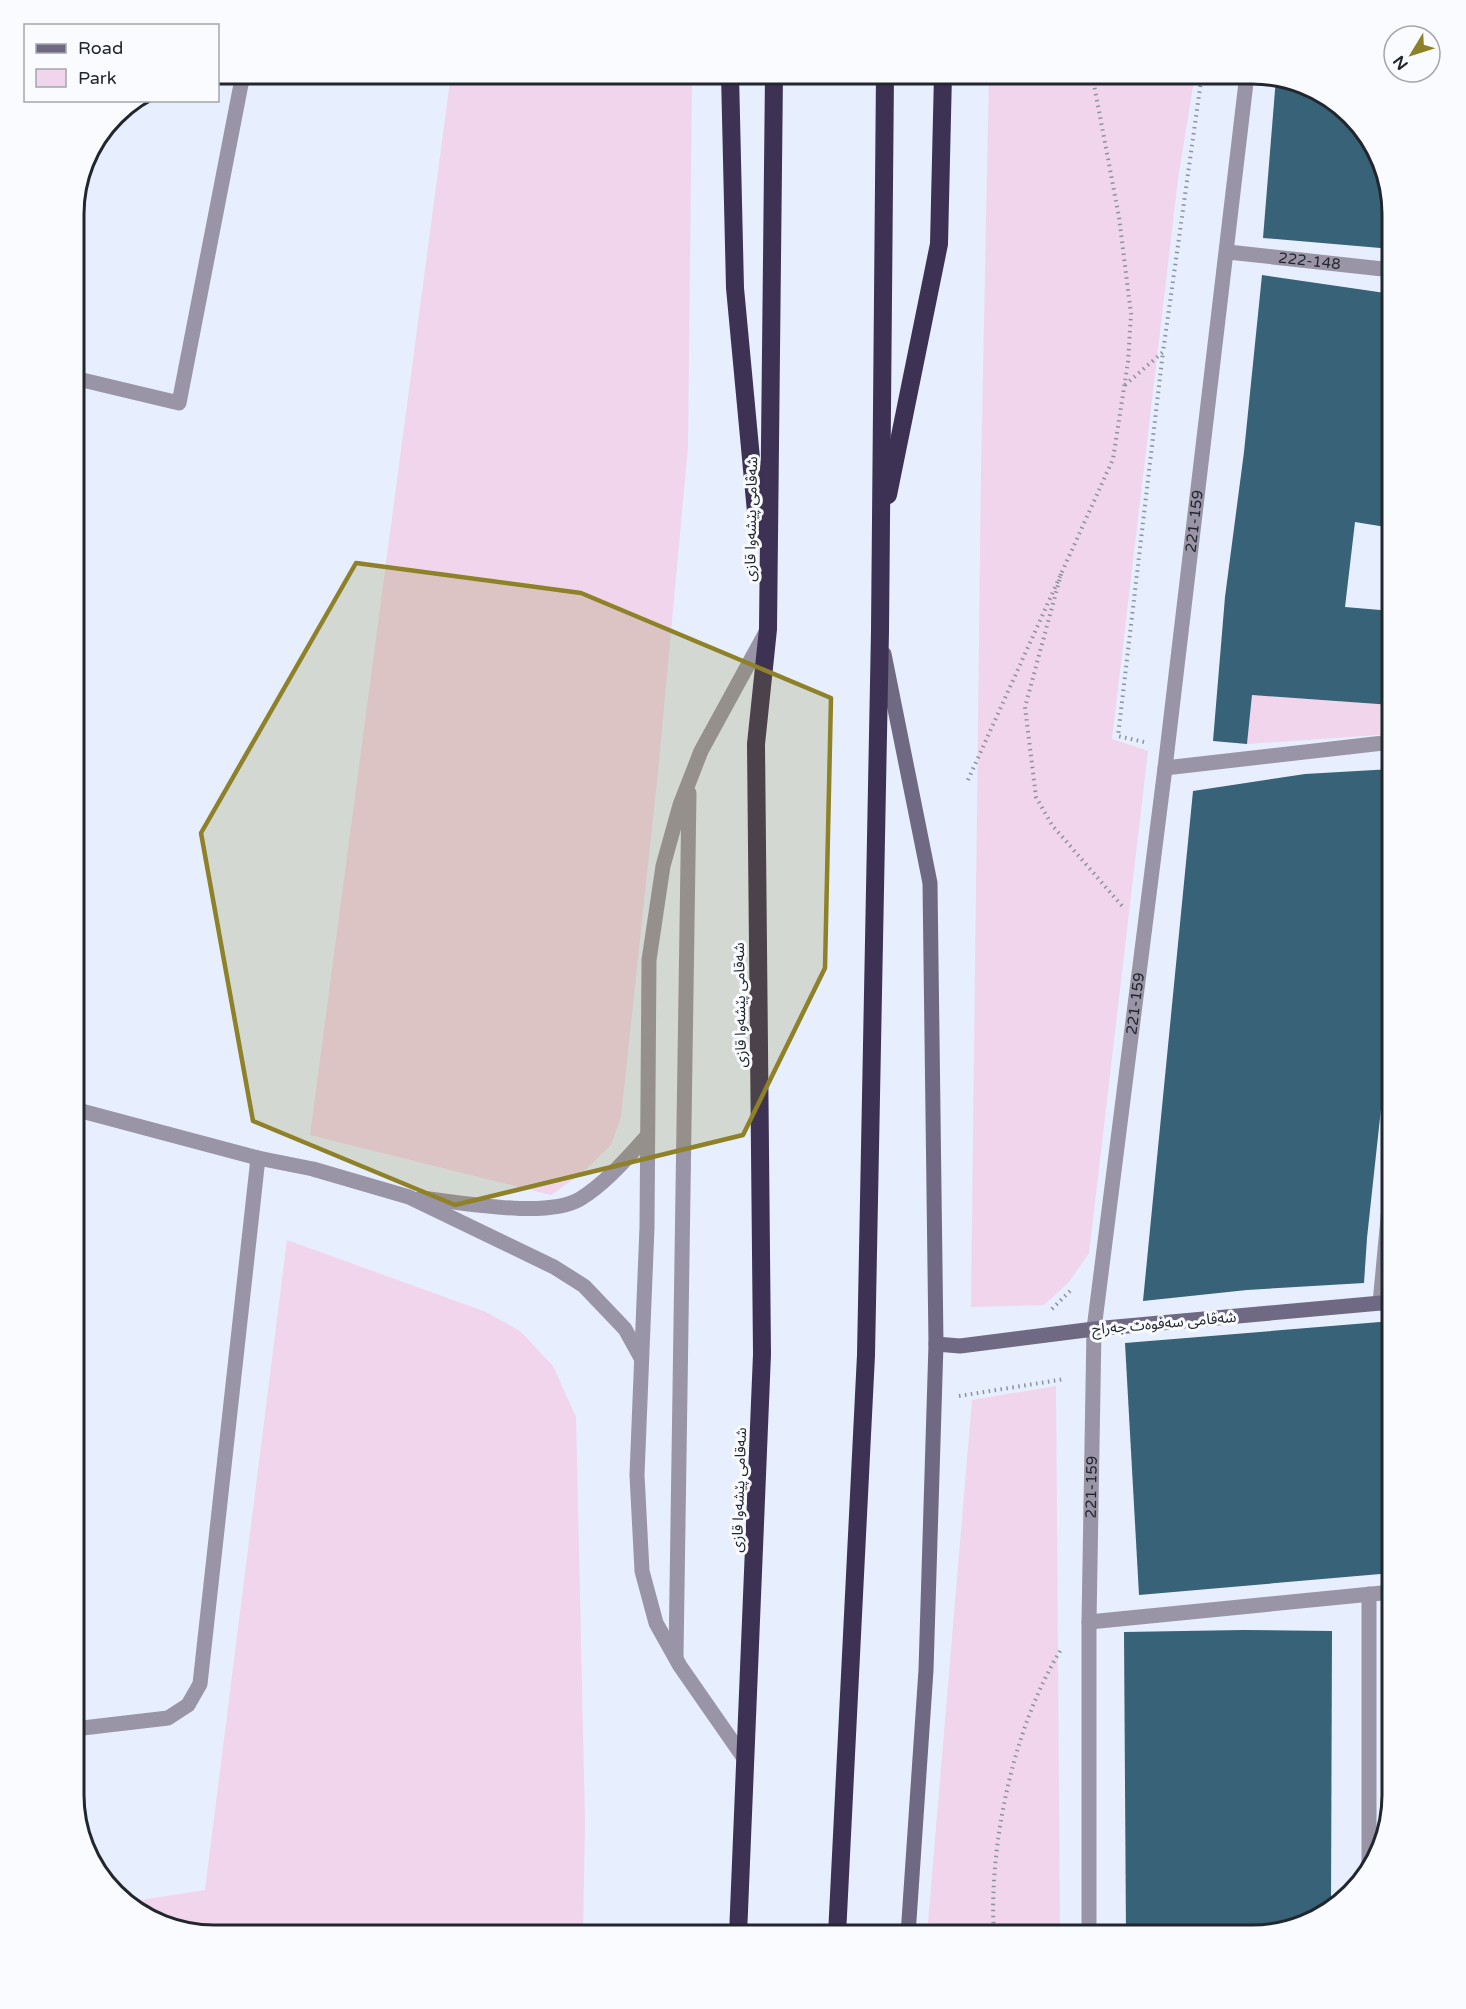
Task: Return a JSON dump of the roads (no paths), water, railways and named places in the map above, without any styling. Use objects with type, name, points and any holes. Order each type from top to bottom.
[{"type":"highway","points":[[730,84],[735,288],[768,629]]},
{"type":"highway","name":"شەقامی پێشەوا قازی","points":[[738,1925],[762,1354],[756,744],[768,629],[774,84]]},
{"type":"highway","points":[[838,1925],[866,1355],[880,631],[885,84]]},
{"type":"highway","points":[[880,538],[939,244],[943,84]]},
{"type":"main road","points":[[880,631],[930,883],[936,1344],[926,1670],[909,1925]]},
{"type":"main road","name":"شەقامی سەفوەت جەراح","points":[[936,1344],[960,1346],[1094,1329],[1382,1302]]},
{"type":"street","points":[[84,380],[179,403],[241,84]]},
{"type":"street","name":"221-159","points":[[1089,1925],[1089,1622],[1094,1329],[1228,252],[1246,84]]},
{"type":"street","name":"222-148","points":[[1228,252],[1382,269]]},
{"type":"street","points":[[746,1761],[676,1658],[656,1623],[642,1571],[637,1475],[647,1137],[649,960],[663,866],[690,780],[702,751],[768,629]]},
{"type":"street","points":[[1165,768],[1382,743]]},
{"type":"street","points":[[676,1658],[690,780]]},
{"type":"street","points":[[84,1112],[258,1158],[314,1169],[409,1197],[554,1268],[584,1286],[625,1329],[641,1359]]},
{"type":"street","points":[[409,1197],[532,1209],[556,1207],[578,1200],[597,1186],[647,1137]]},
{"type":"street","points":[[84,1728],[168,1718],[188,1705],[200,1684],[258,1158]]},
{"type":"street","points":[[1089,1622],[1382,1593]]},
{"type":"street","points":[[1369,1594],[1369,1851]]}]
